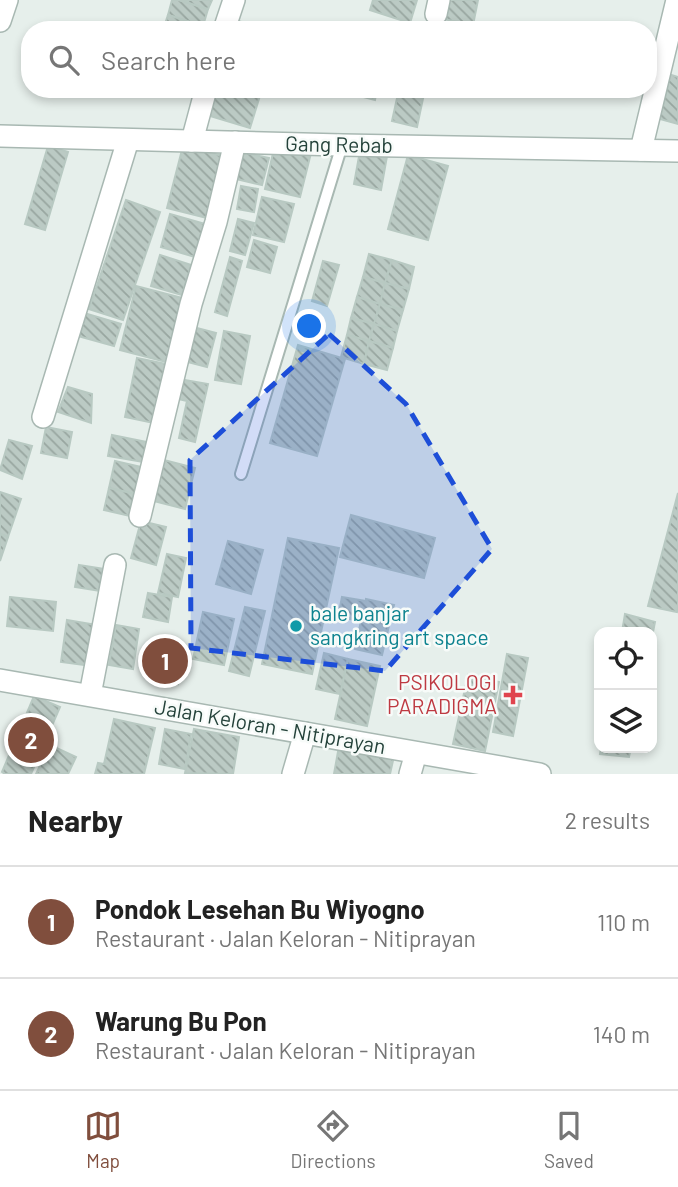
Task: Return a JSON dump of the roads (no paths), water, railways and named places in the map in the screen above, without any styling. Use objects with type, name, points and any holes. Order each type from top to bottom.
[{"type":"street","points":[[0,21],[7,0]]},
{"type":"street","points":[[227,21],[233,0]]},
{"type":"street","points":[[657,83],[677,0]]},
{"type":"street","points":[[192,141],[204,98]]},
{"type":"street","points":[[641,150],[653,98]]},
{"type":"street","name":"Gang Rebab","points":[[0,136],[678,151]]},
{"type":"street","points":[[43,416],[128,140]]},
{"type":"street","points":[[140,516],[191,304],[216,222],[235,142]]},
{"type":"street","points":[[90,695],[115,565]]},
{"type":"street","name":"Jalan Keloran - Nitiprayan","points":[[0,680],[306,733],[413,764],[540,774]]},
{"type":"street","points":[[293,774],[306,733]]},
{"type":"lane","points":[[241,474],[342,145]]},
{"type":"place","name":"bale banjar sangkring art space","points":[[296,626]]},
{"type":"place","name":"Pondok Lesehan Bu Wiyogno","points":[[165,661]]},
{"type":"place","name":"PSIKOLOGI PARADIGMA","points":[[513,695]]},
{"type":"place","name":"Warung Bu Pon","points":[[31,740]]}]
